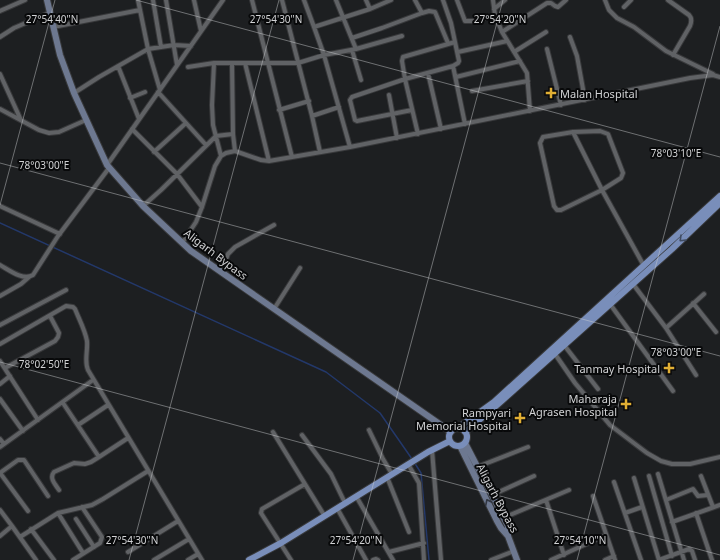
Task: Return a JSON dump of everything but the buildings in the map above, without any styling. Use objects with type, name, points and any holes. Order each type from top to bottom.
[{"type":"main road","name":"Aligarh Bypass","points":[[47,0],[60,55],[86,120],[108,166],[143,206],[191,251],[451,432]]},
{"type":"main road","points":[[508,536],[508,526],[477,467],[463,444],[455,446],[450,441],[449,436],[451,432],[494,402],[720,196]]},
{"type":"main road","points":[[458,428],[465,432],[672,249],[720,203]]},
{"type":"main road","name":"Aligarh Bypass","points":[[465,432],[467,437],[463,444],[499,524],[508,536],[517,560]]},
{"type":"main road","points":[[249,560],[281,543],[345,502],[430,451],[450,441]]},
{"type":"street","points":[[0,11],[25,0]]},
{"type":"street","points":[[138,0],[148,49],[159,91],[206,145]]},
{"type":"street","points":[[153,0],[161,47]]},
{"type":"street","points":[[166,0],[177,65]]},
{"type":"street","points":[[194,0],[201,31]]},
{"type":"street","points":[[0,296],[21,284],[37,271],[59,235],[223,0]]},
{"type":"street","points":[[252,0],[292,157]]},
{"type":"street","points":[[282,0],[309,101],[320,152]]},
{"type":"street","points":[[304,0],[324,55],[350,147]]},
{"type":"street","points":[[336,0],[352,38],[361,80]]},
{"type":"street","points":[[366,0],[370,9]]},
{"type":"street","points":[[314,27],[370,9],[391,0]]},
{"type":"street","points":[[415,0],[422,13]]},
{"type":"street","points":[[412,110],[357,121],[355,120],[350,100],[352,97],[405,79],[453,66],[458,63],[458,52],[454,42],[451,23],[443,0]]},
{"type":"street","points":[[457,0],[465,21],[474,21],[495,15]]},
{"type":"street","points":[[492,0],[495,15],[502,32],[527,72],[530,111]]},
{"type":"street","points":[[494,8],[505,0]]},
{"type":"street","points":[[502,32],[547,3],[551,3],[556,7],[566,0]]},
{"type":"street","points":[[605,0],[609,10],[617,18],[634,27],[673,55],[720,77]]},
{"type":"street","points":[[624,7],[631,0]]},
{"type":"street","points":[[668,0],[689,15],[692,21],[673,55]]},
{"type":"street","points":[[53,27],[140,10]]},
{"type":"street","points":[[352,38],[429,11],[435,12],[448,43]]},
{"type":"street","points":[[0,37],[14,28],[50,13]]},
{"type":"street","points":[[514,52],[546,32]]},
{"type":"street","points":[[188,67],[214,63],[298,63],[324,55],[354,49],[402,36]]},
{"type":"street","points":[[570,37],[577,56],[585,100]]},
{"type":"street","points":[[458,52],[507,41]]},
{"type":"street","points":[[418,134],[405,79],[402,61],[403,57],[454,42]]},
{"type":"street","points":[[74,93],[98,77],[148,49],[174,45],[190,46]]},
{"type":"street","points":[[547,49],[560,105]]},
{"type":"street","points":[[456,77],[520,61]]},
{"type":"street","points":[[214,63],[212,104],[213,125],[221,156]]},
{"type":"street","points":[[232,63],[233,134],[235,151]]},
{"type":"street","points":[[245,63],[269,161]]},
{"type":"street","points":[[118,66],[139,119]]},
{"type":"street","points":[[453,66],[465,124]]},
{"type":"street","points":[[428,73],[441,129]]},
{"type":"street","points":[[0,74],[20,118]]},
{"type":"street","points":[[182,243],[196,222],[215,166],[221,156],[226,153],[235,151],[261,160],[269,161],[398,138],[690,78],[713,75]]},
{"type":"street","points":[[472,91],[528,81]]},
{"type":"street","points":[[130,98],[146,92]]},
{"type":"street","points":[[389,95],[398,138]]},
{"type":"street","points":[[279,110],[309,101]]},
{"type":"street","points":[[312,116],[339,107]]},
{"type":"street","points":[[0,108],[39,130],[49,133],[58,132],[86,120]]},
{"type":"street","points":[[154,152],[186,123]]},
{"type":"street","points":[[132,129],[177,174],[202,207]]},
{"type":"street","points":[[573,132],[602,190],[644,266]]},
{"type":"street","points":[[573,132],[605,132],[610,137],[622,176],[602,190],[561,210],[557,210],[554,206],[540,143],[543,137],[573,132]]},
{"type":"street","points":[[143,206],[216,136],[233,134]]},
{"type":"street","points":[[0,206],[59,235]]},
{"type":"street","points":[[221,272],[228,254],[235,247],[274,225]]},
{"type":"street","points":[[0,264],[20,275],[29,277]]},
{"type":"street","points":[[274,309],[300,268]]},
{"type":"street","points":[[633,284],[666,328],[696,375]]},
{"type":"street","points":[[0,325],[66,290]]},
{"type":"street","points":[[666,328],[704,294]]},
{"type":"street","points":[[610,304],[673,391]]},
{"type":"street","points":[[693,304],[716,332]]},
{"type":"street","points":[[0,344],[66,306],[73,307],[86,339],[86,365],[108,405],[202,560]]},
{"type":"street","points":[[4,368],[58,338],[59,333],[50,316]]},
{"type":"street","points":[[564,345],[598,389]]},
{"type":"street","points":[[555,354],[575,383],[610,425],[646,453],[661,461],[672,464],[690,464],[720,457]]},
{"type":"street","points":[[0,361],[38,420]]},
{"type":"street","points":[[0,384],[10,376]]},
{"type":"street","points":[[0,439],[2,446],[94,380]]},
{"type":"street","points":[[0,399],[23,431]]},
{"type":"street","points":[[63,403],[99,456]]},
{"type":"street","points":[[78,425],[108,405]]},
{"type":"street","points":[[369,430],[389,476],[409,532]]},
{"type":"street","points":[[273,432],[324,515]]},
{"type":"street","points":[[302,435],[331,474],[345,502]]},
{"type":"street","points":[[58,490],[52,478],[54,472],[74,463],[85,464],[91,462],[128,438]]},
{"type":"street","points":[[477,467],[528,447]]},
{"type":"street","points":[[430,451],[441,560]]},
{"type":"street","points":[[28,511],[0,473],[18,460],[24,460],[48,496]]},
{"type":"street","points":[[410,463],[419,483],[424,560]]},
{"type":"street","points":[[20,537],[58,513],[92,505],[148,471]]},
{"type":"street","points":[[658,474],[684,560]]},
{"type":"street","points":[[492,495],[534,476]]},
{"type":"street","points":[[649,476],[672,556]]},
{"type":"street","points":[[701,476],[713,507]]},
{"type":"street","points":[[634,478],[659,560],[691,549],[695,560]]},
{"type":"street","points":[[614,482],[641,560]]},
{"type":"street","points":[[291,560],[261,511],[304,484]]},
{"type":"street","points":[[666,500],[693,489],[698,496],[708,495]]},
{"type":"street","points":[[503,518],[569,490]]},
{"type":"street","points":[[356,496],[393,560]]},
{"type":"street","points":[[593,496],[615,558],[605,560]]},
{"type":"street","points":[[546,500],[564,555]]},
{"type":"street","points":[[73,560],[100,543],[102,537],[82,507]]},
{"type":"street","points":[[625,512],[642,507]]},
{"type":"street","points":[[672,522],[713,507],[720,507]]},
{"type":"street","points":[[337,508],[366,560]]},
{"type":"street","points":[[0,510],[36,560]]},
{"type":"street","points":[[58,513],[83,553]]},
{"type":"street","points":[[696,513],[712,560]]},
{"type":"street","points":[[76,519],[94,547]]},
{"type":"street","points":[[128,552],[178,521]]},
{"type":"street","points":[[0,536],[12,526]]},
{"type":"street","points":[[31,529],[54,560]]},
{"type":"street","points":[[551,560],[606,535]]},
{"type":"street","points":[[154,560],[189,539]]},
{"type":"street","points":[[389,552],[424,543]]},
{"type":"street","points":[[491,560],[514,552]]},
{"type":"street","points":[[188,560],[198,554]]},
{"type":"street","points":[[373,560],[378,560]]},
{"type":"waterway","points":[[0,223],[326,372],[380,413],[412,459]]},
{"type":"waterway","points":[[414,462],[421,473],[429,560]]},
{"type":"place","name":"Malan Hospital","points":[[551,93]]},
{"type":"place","name":"Tanmay Hospital","points":[[669,368]]},
{"type":"place","name":"Maharaja Agrasen Hospital","points":[[626,404]]},
{"type":"place","name":"Rampyari Memorial Hospital","points":[[520,418]]}]
